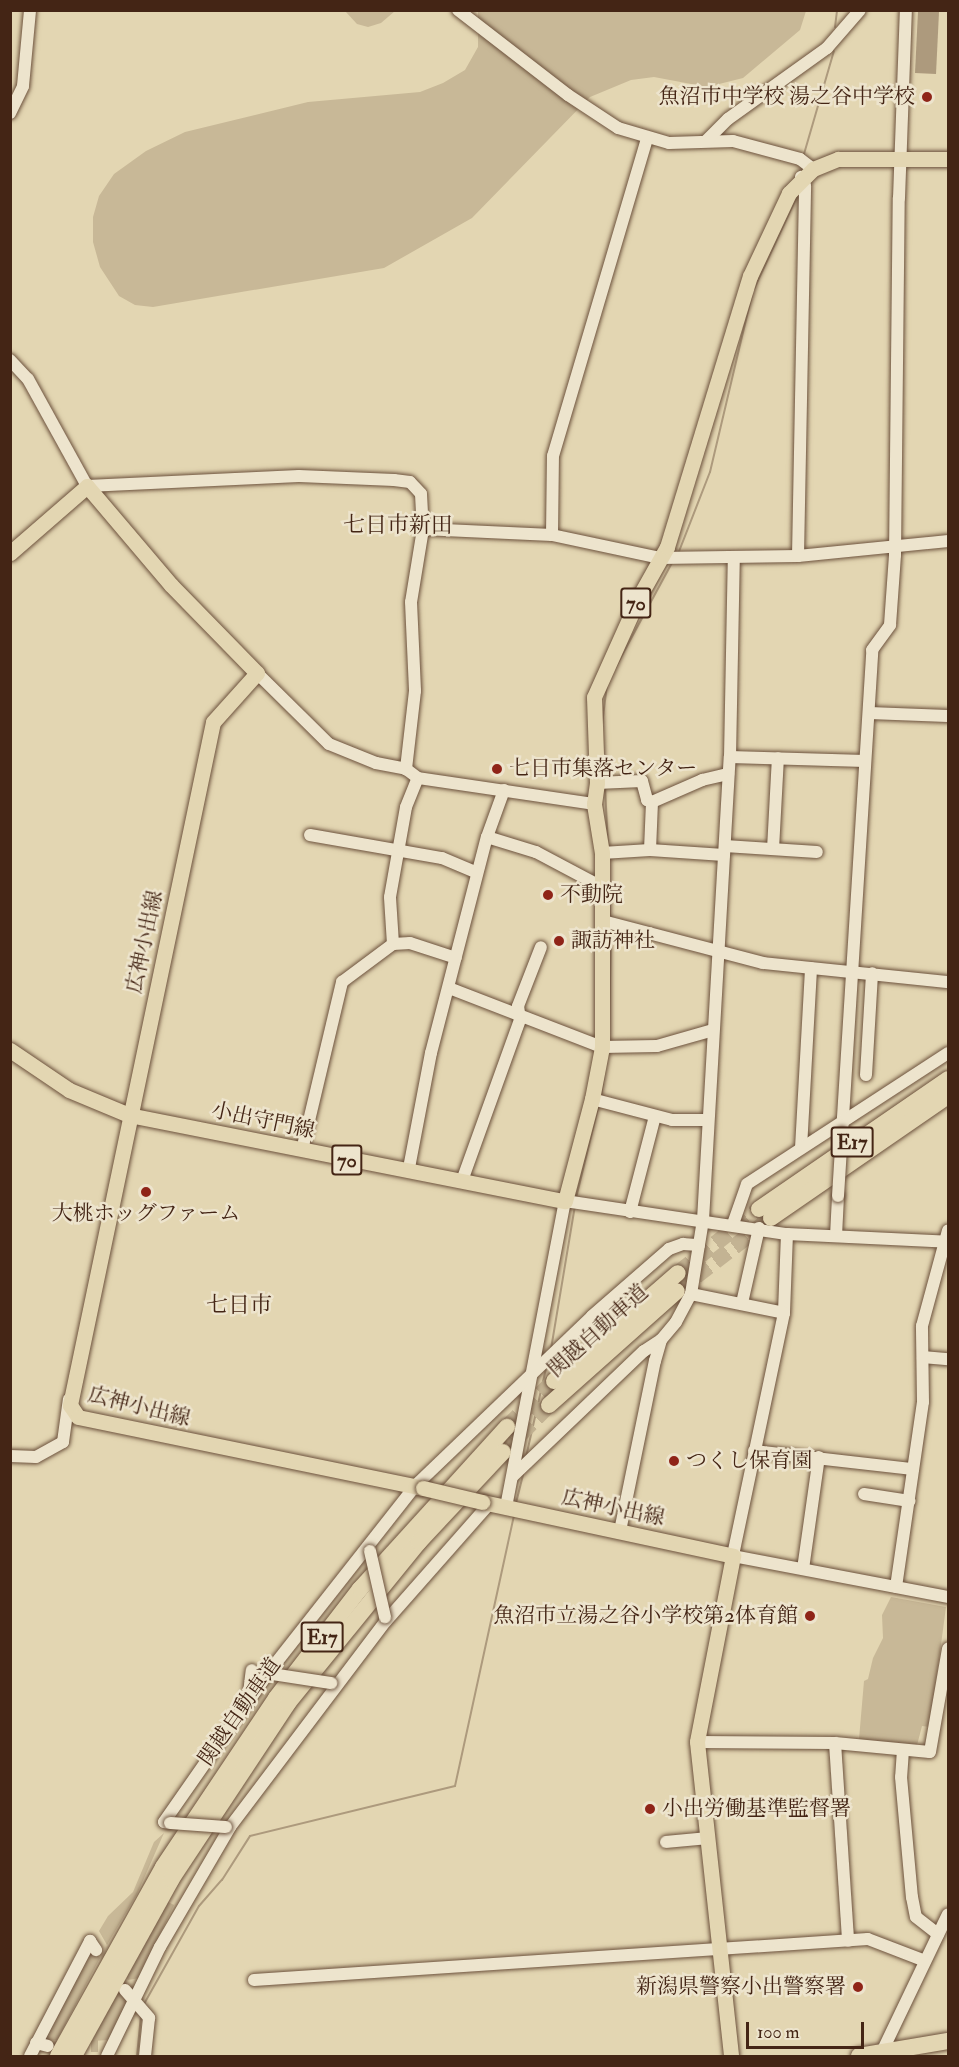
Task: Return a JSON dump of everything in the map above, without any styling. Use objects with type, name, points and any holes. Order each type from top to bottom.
[{"type":"highway","name":"E17","points":[[763,1218],[948,1079]]},
{"type":"highway","name":"E17","points":[[763,1218],[948,1096]]},
{"type":"highway","name":"関越自動車道","points":[[554,1381],[678,1273]]},
{"type":"highway","name":"関越自動車道","points":[[549,1405],[684,1292]]},
{"type":"highway","name":"関越自動車道","points":[[47,2048],[163,1867],[276,1698],[374,1573],[507,1427]]},
{"type":"highway","name":"関越自動車道","points":[[74,2056],[171,1880],[288,1703],[419,1542],[503,1452]]},
{"type":"highway","points":[[859,2056],[948,2043]]},
{"type":"main road","points":[[807,173],[838,159],[948,159]]},
{"type":"main road","name":"70","points":[[565,1201],[592,1099],[602,1047],[603,921],[600,886],[602,853],[594,804],[597,783],[594,698],[660,558],[750,276],[776,216],[807,173]]},
{"type":"main road","points":[[10,554],[87,486],[171,585],[256,673]]},
{"type":"main road","name":"広神小出線","points":[[256,673],[213,722],[129,1115],[89,1319],[69,1398],[78,1417],[419,1487],[733,1556]]},
{"type":"main road","name":"70","points":[[10,1050],[77,1094],[129,1115]]},
{"type":"main road","name":"小出守門線","points":[[129,1115],[302,1150],[463,1178],[565,1201]]},
{"type":"main road","points":[[731,2056],[697,1742],[733,1556]]},
{"type":"street","points":[[10,113],[23,86],[30,10]]},
{"type":"street","points":[[458,10],[581,104],[618,128],[647,139],[679,144],[733,141],[800,159],[807,173],[798,556]]},
{"type":"street","points":[[706,141],[728,119],[827,48],[860,10]]},
{"type":"street","points":[[836,1236],[872,650],[890,625],[894,547],[900,158],[906,10]]},
{"type":"street","points":[[552,535],[553,456],[647,139]]},
{"type":"street","points":[[10,360],[28,379],[87,486],[298,476],[410,482],[421,494],[423,528],[411,602],[416,691],[406,769]]},
{"type":"street","points":[[423,528],[552,535],[660,558],[798,556],[948,541]]},
{"type":"street","points":[[620,1531],[661,1340],[684,1292],[699,1245],[702,1220],[730,757],[734,557]]},
{"type":"street","points":[[256,673],[329,744],[376,763],[406,769],[418,778],[594,804]]},
{"type":"street","points":[[869,713],[948,716]]},
{"type":"street","points":[[730,757],[865,761]]},
{"type":"street","points":[[773,849],[778,758]]},
{"type":"street","points":[[652,802],[702,780],[728,774]]},
{"type":"street","points":[[393,944],[390,897],[406,807],[418,778]]},
{"type":"street","points":[[597,783],[642,781],[647,800],[652,802]]},
{"type":"street","points":[[409,1168],[431,1053],[477,873],[504,790]]},
{"type":"street","points":[[650,850],[652,802]]},
{"type":"street","points":[[310,836],[399,849],[442,858],[477,873]]},
{"type":"street","points":[[487,837],[536,852],[600,886]]},
{"type":"street","points":[[602,853],[650,850],[773,849],[817,852]]},
{"type":"street","points":[[603,921],[719,949],[763,963],[852,970],[948,982]]},
{"type":"street","points":[[302,1150],[342,982],[393,944],[410,943],[456,958]]},
{"type":"street","points":[[463,1178],[520,1020],[518,1006],[541,947]]},
{"type":"street","points":[[801,1148],[811,968]]},
{"type":"street","points":[[866,1075],[873,973]]},
{"type":"street","points":[[449,988],[602,1047],[657,1046],[713,1030]]},
{"type":"street","points":[[733,1224],[747,1184],[801,1148],[842,1126],[948,1053]]},
{"type":"street","points":[[592,1099],[688,1123],[707,1120]]},
{"type":"street","points":[[630,1212],[655,1116]]},
{"type":"street","points":[[506,1507],[565,1201],[630,1212],[733,1224],[763,1218],[787,1233],[948,1238],[922,1326],[923,1402],[896,1587]]},
{"type":"street","points":[[742,1303],[763,1218]]},
{"type":"street","points":[[787,1233],[784,1313],[733,1556],[948,1597]]},
{"type":"street","points":[[228,1827],[164,1822],[247,1703],[419,1487],[592,1316],[669,1250],[683,1244],[699,1245]]},
{"type":"street","points":[[684,1292],[784,1313]]},
{"type":"street","points":[[513,1476],[644,1351],[661,1340]]},
{"type":"street","points":[[924,1357],[948,1359]]},
{"type":"street","points":[[10,1456],[36,1457],[63,1442],[69,1398]]},
{"type":"street","points":[[754,1451],[819,1456],[913,1469]]},
{"type":"street","points":[[803,1569],[819,1456]]},
{"type":"street","points":[[864,1494],[909,1501]]},
{"type":"street","points":[[98,2046],[109,2052],[160,1947],[228,1827],[333,1684],[486,1503]]},
{"type":"street","points":[[370,1549],[386,1619]]},
{"type":"street","points":[[697,1742],[834,1743],[930,1752],[948,1649]]},
{"type":"street","points":[[247,1703],[252,1670]]},
{"type":"street","points":[[270,1673],[333,1684]]},
{"type":"street","points":[[834,1743],[848,1941]]},
{"type":"street","points":[[903,1749],[901,1777],[912,1897],[916,1917],[938,1934]]},
{"type":"street","points":[[666,1842],[708,1838]]},
{"type":"street","points":[[881,2054],[948,1914]]},
{"type":"street","points":[[254,1980],[868,1939],[925,1961]]},
{"type":"street","points":[[30,2056],[47,2048],[90,1941],[96,1950]]},
{"type":"street","points":[[125,1989],[133,2002],[149,2018],[145,2056]]},
{"type":"shaded area","points":[[345,11],[395,11],[381,23],[368,27],[357,24]]},
{"type":"shaded area","points":[[478,11],[806,11],[800,30],[743,78],[707,87],[654,77],[631,80],[590,97],[472,218],[384,268],[153,307],[135,305],[119,296],[100,267],[93,242],[93,217],[99,196],[114,174],[146,151],[185,132],[308,102],[420,92],[443,83],[465,70],[478,47]]},
{"type":"shaded area","points":[[918,11],[939,12],[936,74],[915,73]]},
{"type":"shaded area","points":[[891,1597],[946,1607],[930,1727],[922,1726],[916,1749],[859,1739],[864,1681],[868,1679],[873,1658],[883,1638],[882,1615]]},
{"type":"shaded area","points":[[164,1833],[137,1894],[107,1945],[99,1931],[108,1916],[133,1892],[154,1842]]},
{"type":"shaded area","points":[[168,1902],[174,1905],[139,1978],[128,1980],[126,1976]]},
{"type":"shaded area","points":[[95,1950],[100,1958],[57,2040],[43,2041],[88,1952]]},
{"type":"shaded area","points":[[120,1986],[127,2002],[109,2040],[92,2041]]},
{"type":"waterway","points":[[835,27],[837,10]]},
{"type":"waterway","points":[[804,154],[834,51]]},
{"type":"waterway","points":[[754,289],[798,194]]},
{"type":"waterway","points":[[678,554],[710,472],[752,295]]},
{"type":"waterway","points":[[614,670],[673,561]]},
{"type":"waterway","points":[[602,725],[607,686]]},
{"type":"waterway","points":[[604,760],[605,778]]},
{"type":"waterway","points":[[605,787],[608,847]]},
{"type":"waterway","points":[[609,886],[610,919]]},
{"type":"waterway","points":[[609,1033],[611,928]]},
{"type":"waterway","points":[[601,1096],[605,1069]]},
{"type":"waterway","points":[[576,1198],[599,1104]]},
{"type":"waterway","points":[[551,1349],[575,1206]]},
{"type":"waterway","points":[[526,1457],[546,1368]]},
{"type":"waterway","points":[[516,1503],[523,1474]]},
{"type":"waterway","points":[[144,2004],[199,1906],[222,1880],[250,1836],[455,1786],[514,1515]]},
{"type":"waterway","points":[[137,2056],[141,2015]]},
{"type":"tunnel","points":[[678,1273],[759,1209]]},
{"type":"tunnel","points":[[677,1291],[771,1218]]},
{"type":"tunnel","points":[[507,1427],[554,1381]]},
{"type":"tunnel","points":[[503,1452],[549,1405]]},
{"type":"tunnel","points":[[73,2046],[98,2046]]},
{"type":"place","name":"魚沼市中学校 湯之谷中学校","points":[[927,97]]},
{"type":"place","name":"七日市集落センター","points":[[497,769]]},
{"type":"place","name":"不動院","points":[[548,895]]},
{"type":"place","name":"諏訪神社","points":[[559,941]]},
{"type":"place","name":"大桃ホッグファーム","points":[[146,1192]]},
{"type":"place","name":"つくし保育園","points":[[674,1461]]},
{"type":"place","name":"魚沼市立湯之谷小学校第2体育館","points":[[810,1616]]},
{"type":"place","name":"小出労働基準監督署","points":[[650,1809]]},
{"type":"place","name":"新潟県警察小出警察署","points":[[858,1987]]},
{"type":"district","name":"七日市新田","points":[[398,526]]},
{"type":"district","name":"七日市","points":[[239,1306]]}]
